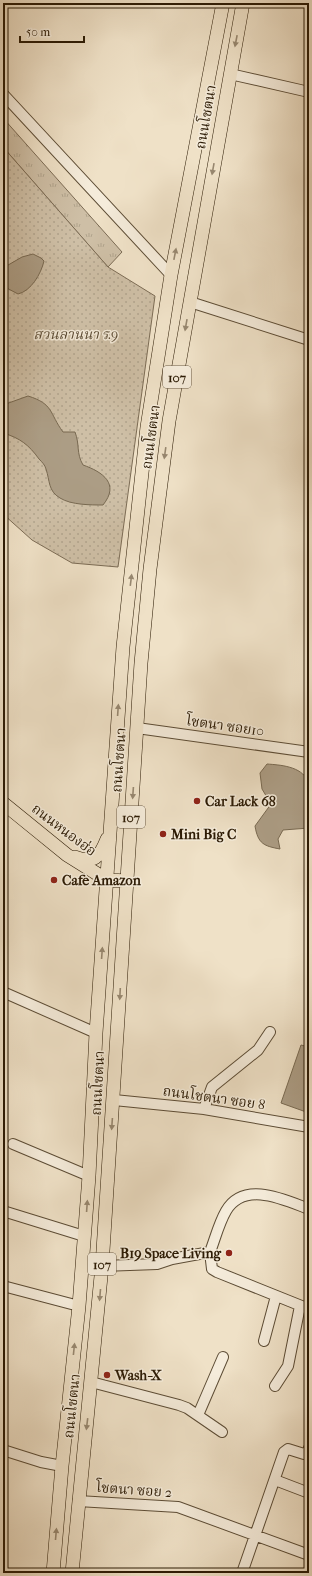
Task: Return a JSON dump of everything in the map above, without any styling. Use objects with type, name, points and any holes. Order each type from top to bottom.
[{"type":"main road","name":"ถนนโชตนา","points":[[53,1573],[62,1466],[79,1306],[89,1176],[96,1033],[123,647],[147,427],[171,275],[223,3]]},
{"type":"main road","name":"ถนนโชตนา","points":[[72,1573],[102,1266],[114,1100],[142,650],[150,569],[168,428],[243,3]]},
{"type":"main road","points":[[123,647],[142,650]]},
{"type":"main road","name":"ถนนหนองฮ่อ","points":[[3,803],[67,855],[107,880]]},
{"type":"main road","points":[[67,855],[85,861],[95,859],[102,850],[109,832]]},
{"type":"main road","points":[[107,880],[128,881]]},
{"type":"street","points":[[230,74],[309,92]]},
{"type":"street","points":[[3,94],[171,275]]},
{"type":"street","points":[[190,302],[309,340]]},
{"type":"street","name":"โชตนา ซอย10","points":[[137,728],[309,752]]},
{"type":"street","points":[[3,992],[96,1033]]},
{"type":"street","points":[[204,1109],[212,1087],[258,1050],[270,1032]]},
{"type":"street","name":"ถนนโชตนา ซอย 8","points":[[114,1100],[204,1109],[309,1127]]},
{"type":"street","points":[[13,1144],[89,1176]]},
{"type":"street","points":[[275,1386],[288,1366],[304,1308],[217,1272],[212,1269],[210,1252],[226,1210],[242,1198],[259,1195],[275,1197],[309,1210]]},
{"type":"street","points":[[3,1211],[84,1236]]},
{"type":"street","points":[[102,1266],[157,1264],[172,1259],[210,1252]]},
{"type":"street","points":[[3,1286],[79,1306]]},
{"type":"street","points":[[264,1341],[276,1296]]},
{"type":"street","points":[[198,1415],[224,1358]]},
{"type":"street","points":[[91,1382],[179,1405],[198,1415],[222,1432]]},
{"type":"street","points":[[242,1573],[284,1452],[288,1449],[304,1454],[309,1448]]},
{"type":"street","points":[[3,1450],[41,1462],[62,1466]]},
{"type":"street","points":[[275,1480],[309,1493]]},
{"type":"street","name":"โชตนา ซอย 2","points":[[78,1501],[178,1507],[309,1555]]},
{"type":"green space","points":[[3,118],[122,252],[108,267],[3,147]]},
{"type":"green space","name":"สวนลานนา ร.9","points":[[3,147],[108,267],[155,296],[118,567],[72,563],[32,540],[3,514]]},
{"type":"shaded area","points":[[33,254],[44,261],[38,276],[31,286],[18,294],[3,286],[3,268],[22,257]]},
{"type":"shaded area","points":[[28,396],[42,402],[47,406],[63,432],[75,432],[83,465],[103,475],[109,485],[110,491],[108,498],[103,505],[87,505],[60,498],[51,489],[45,466],[28,446],[14,437],[3,433],[3,405]]},
{"type":"shaded area","points":[[267,764],[295,769],[305,776],[309,784],[309,828],[283,830],[278,839],[280,849],[270,847],[263,843],[258,837],[255,826],[271,804],[262,789],[260,773]]},
{"type":"shaded area","points":[[301,1045],[309,1047],[309,1113],[281,1103]]},
{"type":"place","name":"Car Lack 68","points":[[197,801]]},
{"type":"place","name":"Mini Big C","points":[[163,834]]},
{"type":"place","name":"Cafe Amazon","points":[[54,880]]},
{"type":"place","name":"B19 Space Living","points":[[229,1253]]},
{"type":"place","name":"Wash-X","points":[[107,1375]]}]
